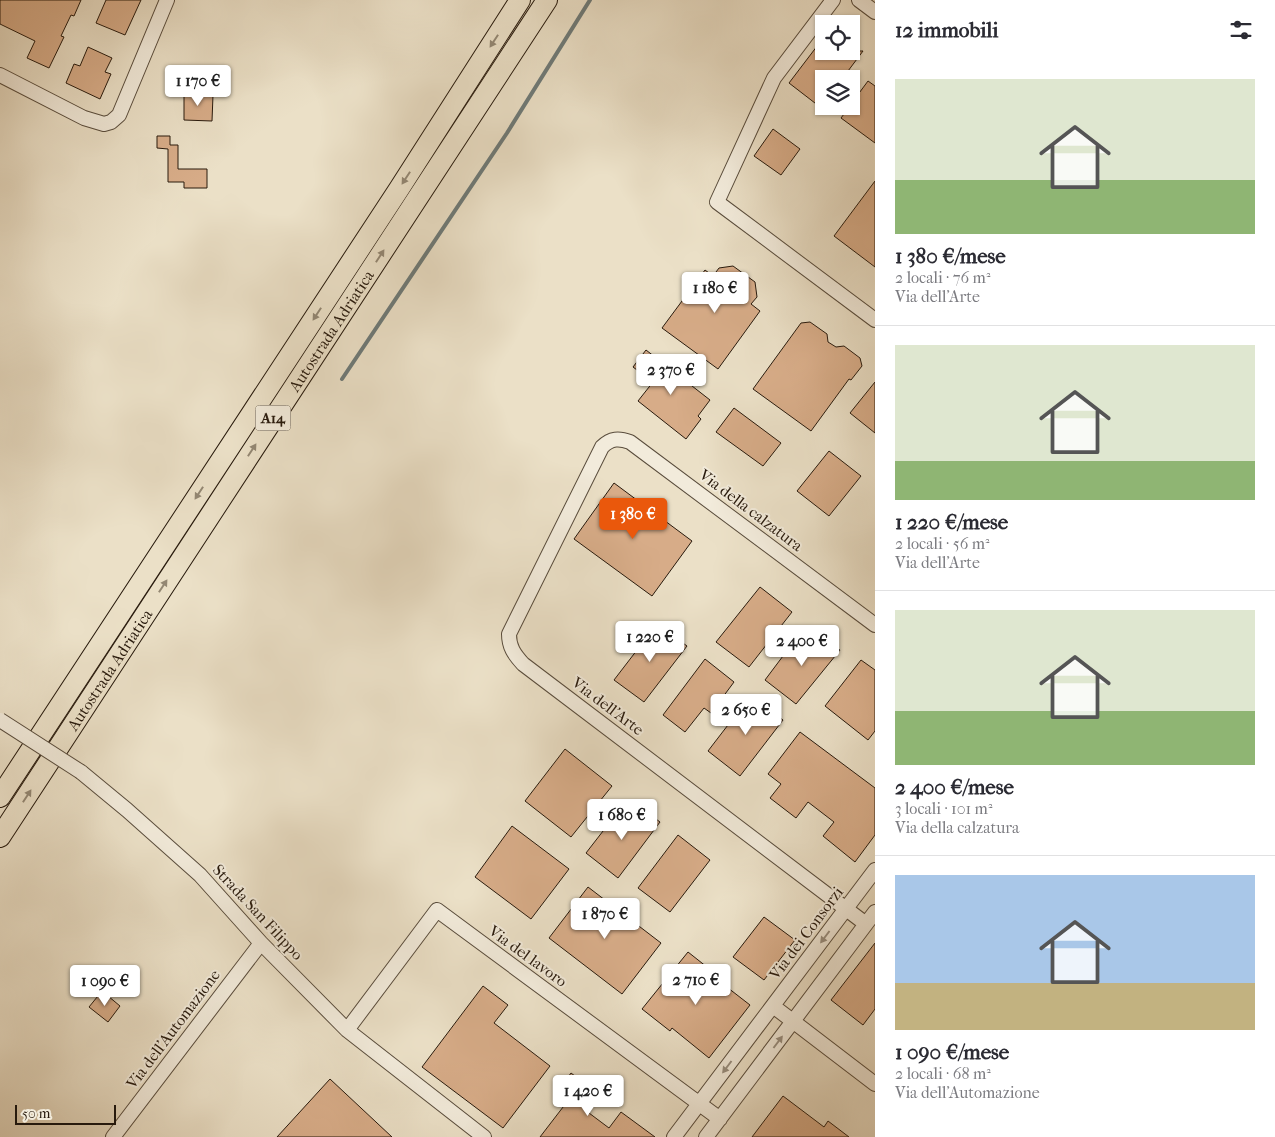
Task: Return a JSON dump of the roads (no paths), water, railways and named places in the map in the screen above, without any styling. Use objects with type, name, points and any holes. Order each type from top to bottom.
[{"type":"highway","name":"Autostrada Adriatica","points":[[0,796],[394,197],[520,0]]},
{"type":"highway","name":"Autostrada Adriatica","points":[[0,837],[547,0]]},
{"type":"street","points":[[0,75],[84,118],[104,124],[111,122],[119,114],[167,0]]},
{"type":"street","points":[[833,0],[774,78],[717,202],[875,320]]},
{"type":"street","points":[[859,0],[875,12]]},
{"type":"street","name":"Via della calzatura","points":[[602,447],[607,442],[615,439],[630,442],[875,625]]},
{"type":"street","name":"Via dell'Arte","points":[[602,447],[509,634],[509,643],[514,654],[522,664],[866,924]]},
{"type":"street","name":"Strada San Filippo","points":[[0,720],[81,772],[127,810],[200,875],[261,943],[347,1030],[484,1137]]},
{"type":"street","name":"Via dei Consorzi","points":[[674,1137],[875,870]]},
{"type":"street","name":"Via del lavoro","points":[[347,1030],[437,910],[720,1119]]},
{"type":"street","points":[[706,1137],[875,912]]},
{"type":"street","name":"Via dell'Automazione","points":[[113,1137],[261,943]]},
{"type":"street","points":[[773,1006],[875,1084]]},
{"type":"waterway","points":[[342,379],[507,133],[590,0]]}]
